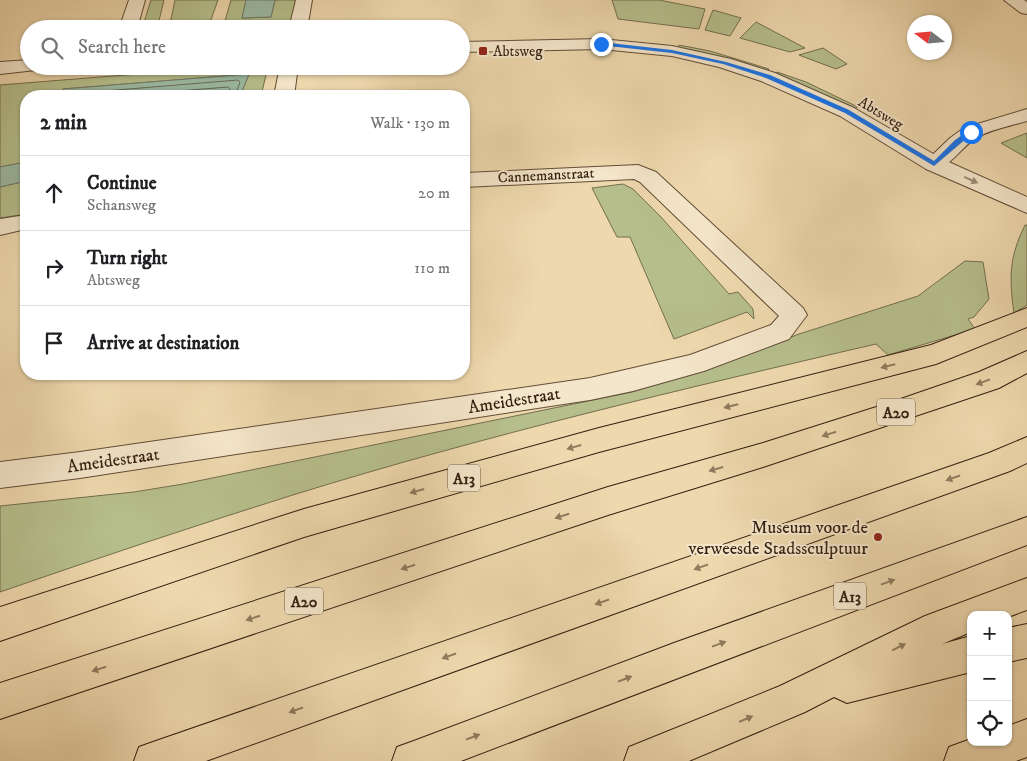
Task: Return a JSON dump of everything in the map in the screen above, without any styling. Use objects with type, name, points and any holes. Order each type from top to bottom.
[{"type":"highway","name":"A13","points":[[0,624],[304,523],[599,440],[936,354],[1027,317]]},
{"type":"highway","name":"A20","points":[[0,701],[608,501],[763,455],[889,414],[989,380],[1027,361]]},
{"type":"highway","points":[[153,761],[1013,458],[1027,449]]},
{"type":"highway","name":"A13","points":[[411,761],[674,661],[1027,531]]},
{"type":"highway","points":[[982,611],[1027,594]]},
{"type":"highway","points":[[643,761],[792,699],[937,628],[967,617]]},
{"type":"highway","points":[[1012,644],[1027,640]]},
{"type":"highway","points":[[792,699],[967,655]]},
{"type":"highway","points":[[963,761],[1027,738]]},
{"type":"street","points":[[131,20],[137,0]]},
{"type":"street","points":[[300,20],[304,0]]},
{"type":"street","points":[[1012,0],[1027,9]]},
{"type":"street","name":"Abtsweg","points":[[470,36],[586,31],[676,39],[722,49],[814,78],[853,96],[940,159],[1027,188]]},
{"type":"street","name":"Abtsweg","points":[[470,47],[601,44],[672,51],[724,63],[768,77],[847,112],[1027,206]]},
{"type":"street","points":[[0,58],[20,57]]},
{"type":"street","points":[[0,68],[20,67]]},
{"type":"street","points":[[285,90],[288,75]]},
{"type":"street","points":[[940,159],[963,137],[986,126],[1027,115]]},
{"type":"street","name":"Cannemanstraat","points":[[470,180],[628,171]]},
{"type":"street","name":"Ameidestraat","points":[[0,475],[80,465],[590,389],[634,380],[694,364],[780,332],[794,316],[648,177],[628,171]]},
{"type":"street","points":[[0,227],[20,223]]},
{"type":"shaded area","points":[[151,0],[164,0],[159,20],[145,20]]},
{"type":"shaded area","points":[[175,0],[218,0],[211,20],[171,20]]},
{"type":"shaded area","points":[[231,0],[246,0],[242,18],[271,17],[275,0],[296,0],[291,20],[225,20]]},
{"type":"shaded area","points":[[612,0],[659,0],[705,9],[699,29],[618,19]]},
{"type":"shaded area","points":[[713,10],[741,18],[730,36],[705,30]]},
{"type":"shaded area","points":[[756,22],[805,48],[790,52],[740,38]]},
{"type":"shaded area","points":[[679,45],[710,51],[769,69],[766,72],[678,49]]},
{"type":"shaded area","points":[[823,48],[847,64],[836,69],[799,55]]},
{"type":"shaded area","points":[[777,72],[806,82],[858,107],[853,109],[774,75]]},
{"type":"shaded area","points":[[125,75],[237,75],[62,90],[20,90],[20,163],[0,167],[0,85]]},
{"type":"shaded area","points":[[249,75],[266,75],[262,90],[242,90]]},
{"type":"shaded area","points":[[1027,133],[1027,158],[1001,143]]},
{"type":"shaded area","points":[[20,182],[20,215],[0,218],[0,187]]},
{"type":"shaded area","points":[[623,184],[633,189],[661,217],[729,294],[738,292],[753,309],[754,319],[747,312],[674,339],[630,237],[617,237],[592,188]]},
{"type":"shaded area","points":[[1025,225],[1027,225],[1027,305],[1014,313],[1011,289],[1013,258]]},
{"type":"shaded area","points":[[965,261],[983,262],[989,299],[974,317],[968,319],[975,329],[888,355],[876,344],[512,432],[296,494],[0,592],[0,506],[134,492],[183,484],[632,392],[740,357],[799,334],[918,296]]},
{"type":"water","points":[[246,0],[275,0],[271,17],[242,18]]},
{"type":"water","points":[[237,75],[249,75],[242,90],[63,89]]},
{"type":"water","points":[[20,163],[20,182],[0,187],[0,167]]},
{"type":"place","name":"Abtsweg","points":[[483,51]]},
{"type":"place","name":"Museum voor de verweesde Stadssculptuur","points":[[878,537]]},
{"type":"route","points":[[601,44],[672,51],[724,63],[768,77],[847,112],[934,164],[957,142],[971,132]]}]
